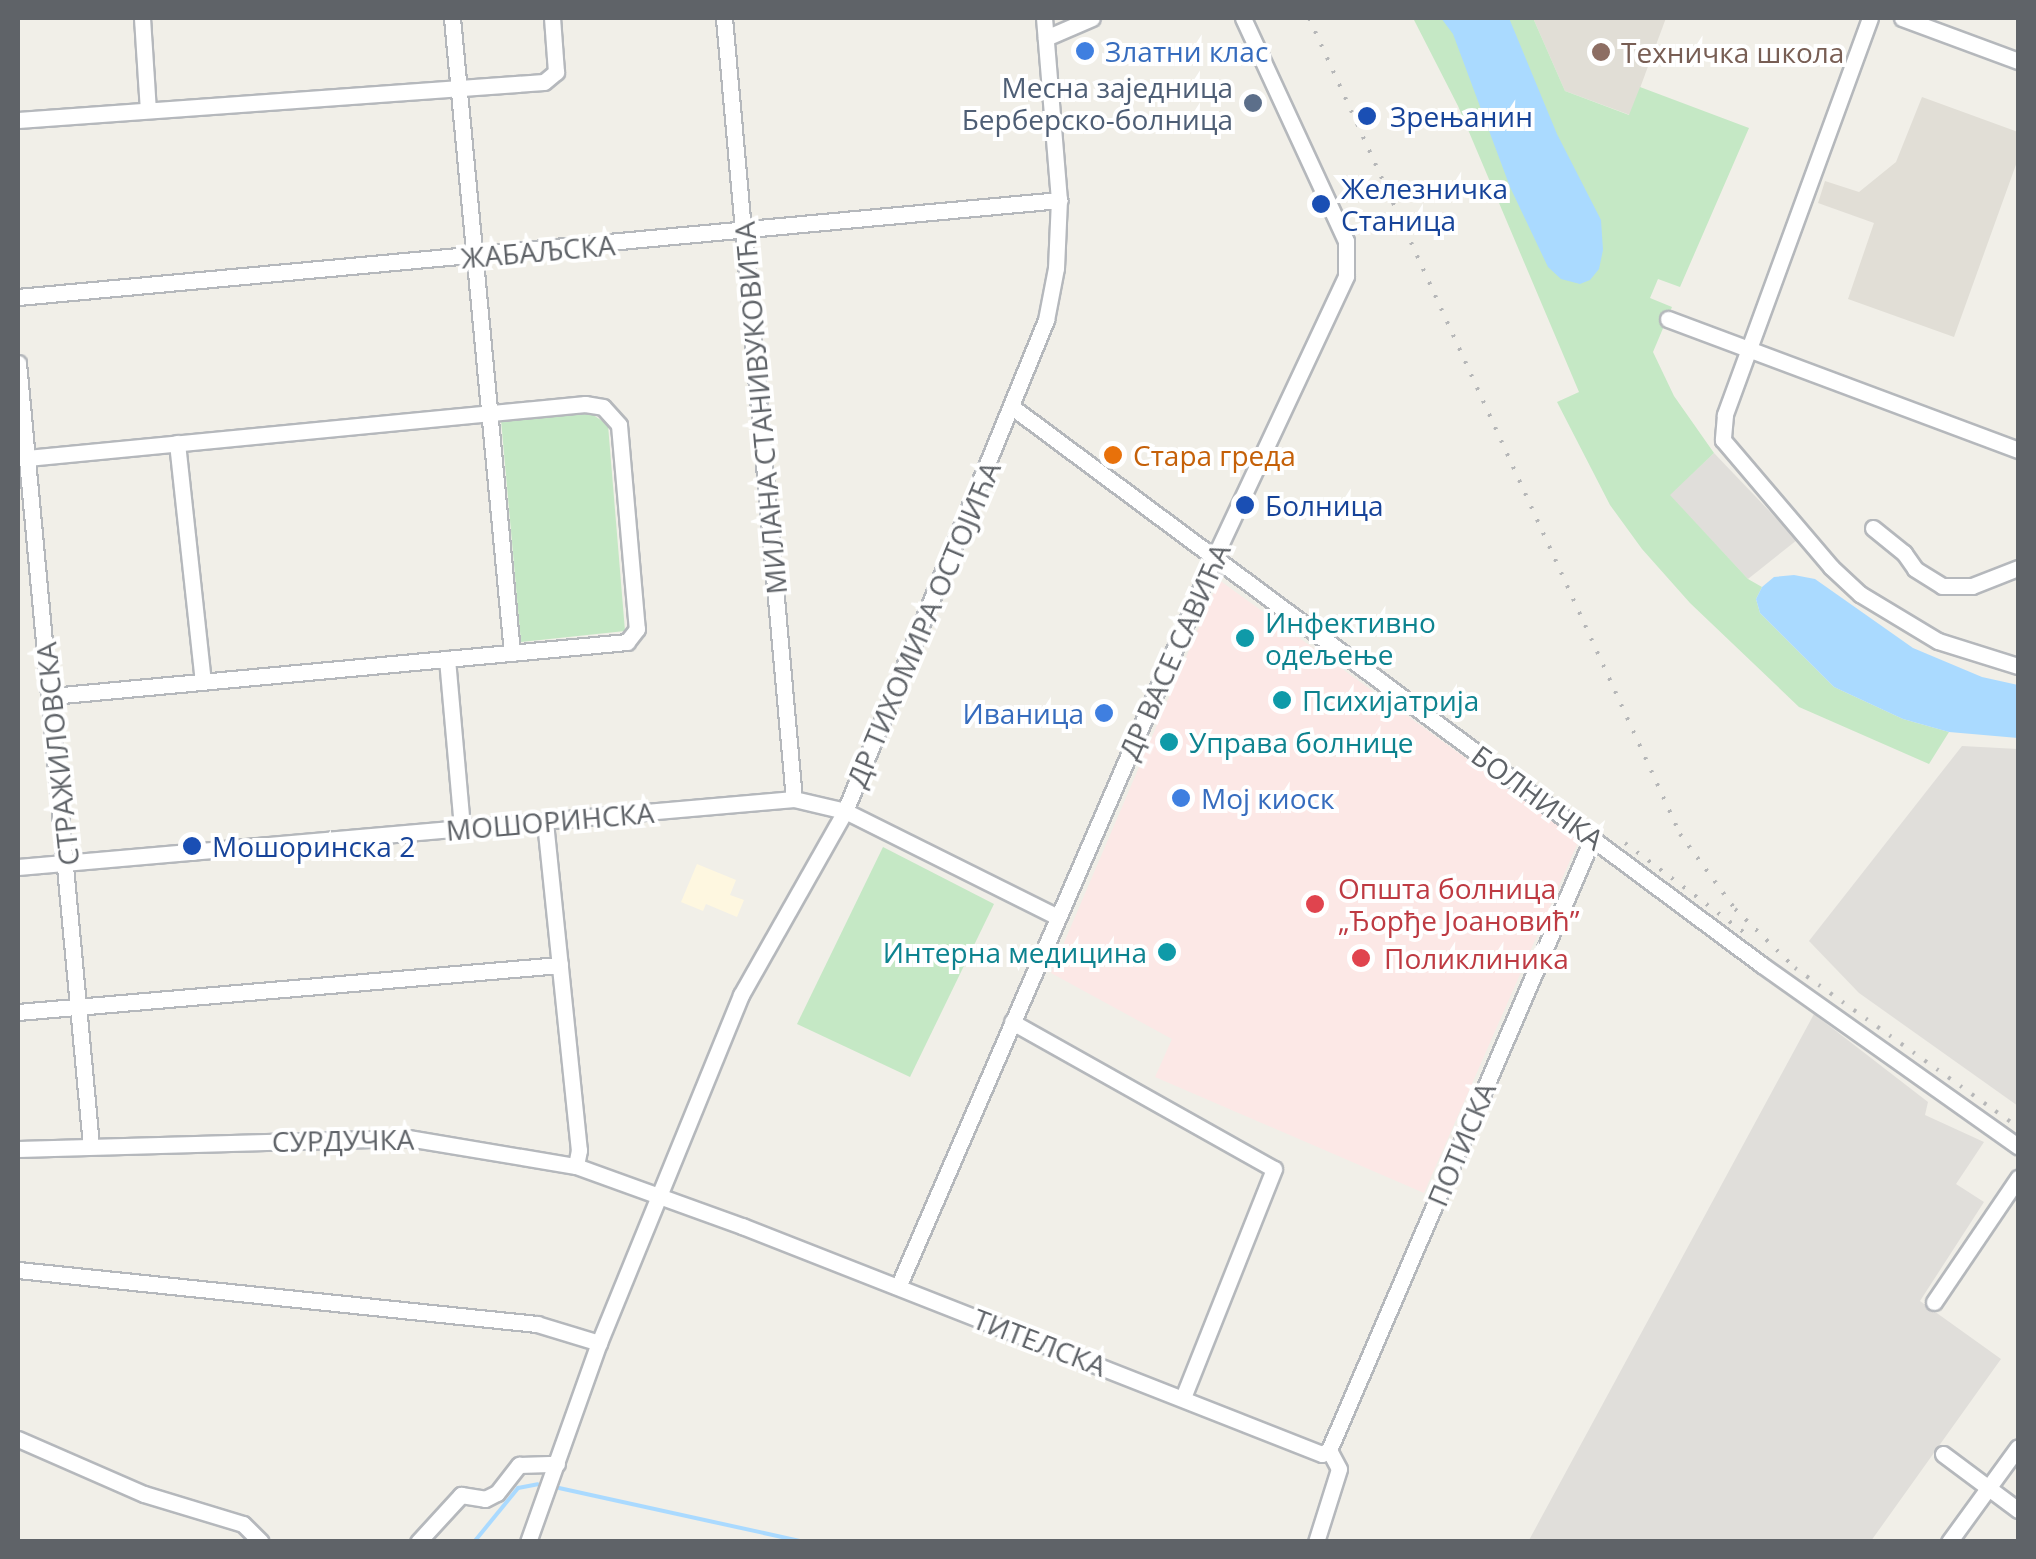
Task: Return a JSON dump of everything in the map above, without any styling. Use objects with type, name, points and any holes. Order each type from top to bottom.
[{"type":"street","points":[[142,18],[148,110]]},
{"type":"street","points":[[452,18],[512,653]]},
{"type":"street","points":[[18,120],[552,79],[556,72],[552,18]]},
{"type":"street","name":"МИЛАНА СТАНИВУКОВИЋА","points":[[724,18],[794,799]]},
{"type":"street","name":"ДР ТИХОМИРА ОСТОЈИЋА","points":[[528,1542],[657,1196],[741,996],[845,811],[1012,407],[1050,300],[1058,200],[1044,18]]},
{"type":"street","points":[[1046,38],[1092,18]]},
{"type":"street","name":"ДР ВАСЕ САВИЋА","points":[[898,1287],[1215,556],[1337,302],[1348,266],[1346,241],[1243,18]]},
{"type":"street","points":[[1870,18],[1726,415],[1723,440],[1831,567],[1860,594],[1938,641],[2018,666]]},
{"type":"street","points":[[1902,18],[2018,61]]},
{"type":"street","name":"ЖАБАЉСКА","points":[[18,298],[475,258],[1058,200]]},
{"type":"street","points":[[1668,319],[2018,450]]},
{"type":"street","name":"СТРАЖИЛОВСКА","points":[[18,362],[68,862],[91,1146]]},
{"type":"street","points":[[27,458],[586,404],[603,407],[616,418],[638,629],[627,642],[51,696]]},
{"type":"street","name":"БОЛНИЧКА","points":[[1012,407],[1762,964],[2018,1146]]},
{"type":"street","points":[[178,443],[203,682]]},
{"type":"street","points":[[1873,528],[1904,553],[1914,570],[1942,586],[1972,586],[2018,568]]},
{"type":"street","points":[[448,658],[462,828]]},
{"type":"street","name":"МОШОРИНСКА","points":[[18,867],[794,799],[845,811],[1058,917]]},
{"type":"street","points":[[545,822],[579,1150],[576,1166]]},
{"type":"street","name":"ПОТИСКА","points":[[1329,1450],[1593,837]]},
{"type":"street","points":[[18,1012],[560,964]]},
{"type":"street","points":[[1012,1022],[1271,1165],[1273,1176],[1183,1398]]},
{"type":"street","name":"СУРДУЧКА","points":[[19,1148],[408,1138],[576,1166],[657,1196]]},
{"type":"street","points":[[1934,1302],[2018,1178]]},
{"type":"street","name":"ТИТЕЛСКА","points":[[657,1196],[1322,1454],[1329,1450]]},
{"type":"street","points":[[18,1270],[537,1324],[600,1343]]},
{"type":"street","points":[[18,1439],[144,1494],[242,1524],[261,1542]]},
{"type":"street","points":[[1949,1542],[2018,1447]]},
{"type":"street","points":[[1316,1542],[1339,1470],[1329,1450]]},
{"type":"street","points":[[1943,1454],[2018,1510]]},
{"type":"street","points":[[418,1542],[462,1494],[485,1499],[497,1493],[519,1466],[557,1464]]},
{"type":"shaded area","name":"Техничка школа","points":[[1533,18],[1666,18],[1630,115],[1565,91]]},
{"type":"shaded area","points":[[1922,97],[2018,132],[2018,159],[1954,337],[1848,299],[1874,223],[1818,203],[1825,181],[1859,192],[1896,162]]},
{"type":"shaded area","points":[[1714,453],[1797,540],[1748,579],[1669,495]]},
{"type":"shaded area","name":"Општа болница „Ђорђе Јоановић”","points":[[1219,580],[1579,840],[1424,1193],[1155,1077],[1172,1039],[1051,973]]},
{"type":"shaded area","points":[[1962,746],[2018,749],[2018,1106],[1859,993],[1809,941]]},
{"type":"shaded area","points":[[697,864],[736,880],[730,895],[744,900],[737,917],[706,904],[703,911],[681,902]]},
{"type":"shaded area","points":[[1814,1014],[1928,1102],[1925,1115],[1984,1142],[1956,1184],[1984,1202],[1920,1301],[2001,1359],[1871,1541],[1528,1542]]},
{"type":"green space","points":[[1413,18],[1533,18],[1565,91],[1629,115],[1640,87],[1749,128],[1680,287],[1658,279],[1650,298],[1672,307],[1653,352],[1674,396],[1714,453],[1670,495],[1748,579],[1762,587],[1756,599],[1760,613],[1834,687],[1903,719],[1949,732],[1929,764],[1799,707],[1690,603],[1642,549],[1610,505],[1557,402],[1579,392],[1458,106]]},
{"type":"green space","points":[[589,412],[608,425],[625,631],[521,642],[501,420]]},
{"type":"green space","points":[[883,847],[994,904],[910,1077],[797,1024]]},
{"type":"water","points":[[1441,18],[1509,18],[1557,134],[1601,220],[1603,250],[1599,269],[1590,280],[1580,284],[1561,279],[1548,267],[1510,187],[1453,34]]},
{"type":"water","points":[[1774,577],[1815,579],[1913,648],[1982,677],[2018,685],[2018,738],[1949,732],[1903,719],[1834,687],[1760,613],[1756,599],[1762,587]]},
{"type":"waterway","points":[[474,1542],[518,1488],[538,1484]]},
{"type":"waterway","points":[[559,1488],[804,1542]]},
{"type":"railway","points":[[1309,18],[1680,834],[1735,909],[1795,968],[2018,1127]]},
{"type":"railway","points":[[1625,843],[1745,933]]},
{"type":"place","name":"Златни клас","points":[[1085,51]]},
{"type":"place","name":"Техничка школа","points":[[1601,52]]},
{"type":"place","name":"Месна заједница Берберско-болница","points":[[1253,103]]},
{"type":"place","name":"Зрењанин","points":[[1367,116]]},
{"type":"place","name":"Железничка Станица","points":[[1321,204]]},
{"type":"place","name":"Стара греда","points":[[1113,455]]},
{"type":"place","name":"Болница","points":[[1245,505]]},
{"type":"place","name":"Инфективно одељење","points":[[1245,638]]},
{"type":"place","name":"Психијатрија","points":[[1282,700]]},
{"type":"place","name":"Иваница","points":[[1104,713]]},
{"type":"place","name":"Управа болнице","points":[[1169,742]]},
{"type":"place","name":"Мој киоск","points":[[1181,798]]},
{"type":"place","name":"Мошоринска 2","points":[[192,846]]},
{"type":"place","name":"Општа болница „Ђорђе Јоановић”","points":[[1315,904]]},
{"type":"place","name":"Интерна медицина","points":[[1167,952]]},
{"type":"place","name":"Поликлиника","points":[[1361,958]]}]
